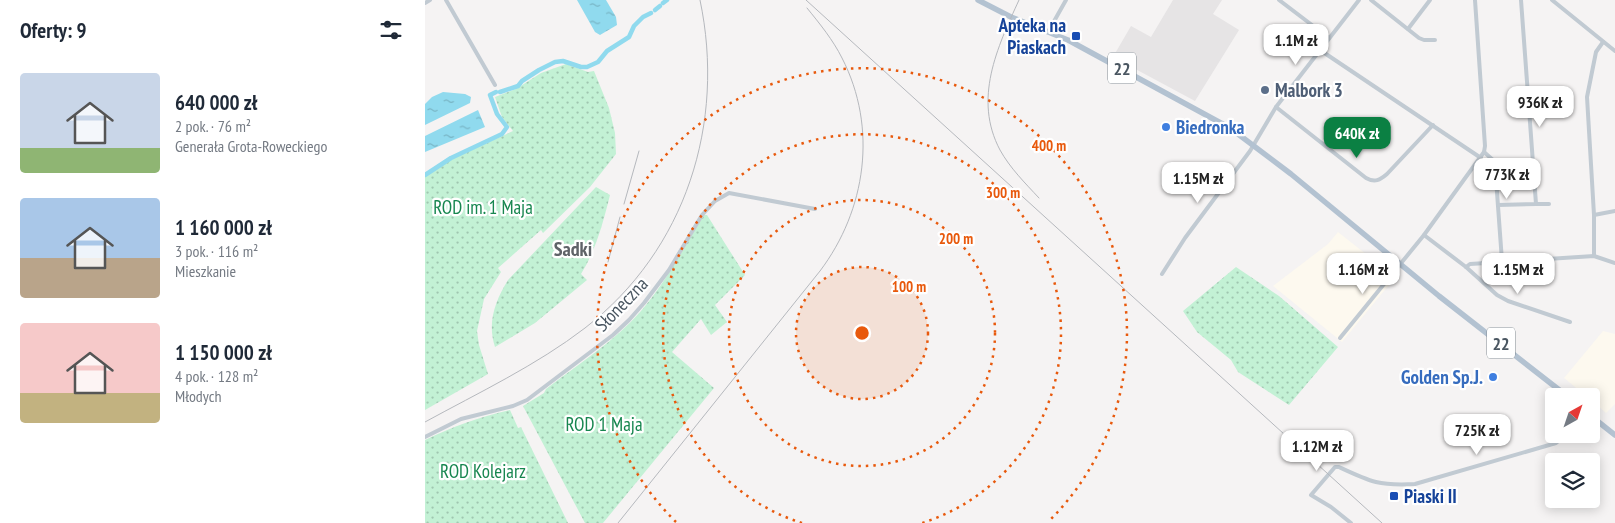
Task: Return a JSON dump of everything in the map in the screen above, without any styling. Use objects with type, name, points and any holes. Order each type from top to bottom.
[{"type":"main road","name":"22","points":[[978,0],[1011,17],[1075,44],[1230,128],[1557,388]]},
{"type":"main road","points":[[1600,423],[1615,435]]},
{"type":"street","points":[[425,3],[429,0]]},
{"type":"street","points":[[446,0],[495,85]]},
{"type":"street","points":[[1048,32],[1066,0]]},
{"type":"street","points":[[1279,0],[1329,38]]},
{"type":"street","points":[[1162,274],[1185,238],[1253,145],[1276,107],[1359,0]]},
{"type":"street","points":[[1371,0],[1424,40],[1435,40]]},
{"type":"street","points":[[1409,29],[1429,0]]},
{"type":"street","points":[[1340,338],[1424,235],[1484,152],[1475,0]]},
{"type":"street","points":[[1521,0],[1536,204]]},
{"type":"street","points":[[1552,0],[1615,51]]},
{"type":"street","points":[[1593,256],[1594,215],[1587,97],[1596,52],[1603,42]]},
{"type":"street","points":[[1320,50],[1481,158]]},
{"type":"street","points":[[1276,107],[1366,178],[1374,181],[1381,179],[1387,174],[1433,125]]},
{"type":"street","points":[[1484,152],[1493,160],[1495,166],[1502,261]]},
{"type":"street","name":"Słoneczna","points":[[425,437],[461,419],[513,406],[527,400],[613,335],[644,304],[669,270],[701,215],[715,201],[729,193],[815,209]]},
{"type":"street","points":[[1498,205],[1549,204]]},
{"type":"street","points":[[1594,215],[1615,211]]},
{"type":"street","points":[[1424,235],[1508,301],[1571,322]]},
{"type":"street","points":[[1466,267],[1469,264],[1502,261],[1593,256],[1615,264]]},
{"type":"street","points":[[1351,523],[1331,507],[1311,495],[1335,466],[1362,479],[1381,484],[1415,484],[1556,443]]},
{"type":"shaded area","points":[[1173,0],[1222,0],[1213,14],[1239,30],[1195,101],[1113,57],[1131,26],[1151,37]]},
{"type":"shaded area","points":[[1338,232],[1385,269],[1386,264],[1398,274],[1342,342],[1273,286],[1328,244]]},
{"type":"shaded area","points":[[1603,331],[1615,334],[1615,404],[1606,413],[1600,408],[1600,388],[1576,388],[1564,378]]},
{"type":"green space","name":"ROD im. 1 Maja","points":[[566,64],[588,72],[594,71],[609,108],[615,133],[616,154],[590,187],[543,233],[541,230],[498,268],[501,272],[484,299],[477,331],[479,345],[488,374],[425,410],[425,175],[452,159],[513,131],[502,117],[495,97],[516,89],[541,73]]},
{"type":"green space","points":[[596,187],[610,195],[595,246],[581,274],[587,280],[535,323],[495,347],[492,321],[499,296],[508,280]]},
{"type":"green space","name":"ROD 1 Maja","points":[[704,215],[707,215],[745,275],[715,305],[727,322],[711,335],[701,319],[672,352],[714,388],[603,523],[585,523],[523,406],[544,393],[546,389],[608,343],[641,311],[659,288]]},
{"type":"green space","points":[[1236,267],[1279,296],[1338,347],[1289,405],[1238,372],[1231,360],[1197,332],[1183,311]]},
{"type":"green space","name":"ROD Kolejarz","points":[[510,410],[518,428],[521,427],[568,523],[425,523],[425,440],[467,422]]},
{"type":"water","points":[[577,0],[606,0],[616,17],[617,25],[600,35],[595,32]]},
{"type":"water","points":[[443,92],[465,94],[471,97],[470,103],[425,125],[425,104],[432,97]]},
{"type":"water","points":[[478,110],[485,127],[425,152],[425,136]]},
{"type":"waterway","points":[[663,3],[667,0]]},
{"type":"waterway","points":[[655,10],[660,6]]},
{"type":"waterway","points":[[500,92],[518,86],[522,81],[555,62],[563,61],[581,67],[587,67],[598,62],[607,51],[629,37],[634,26],[643,17],[651,13]]},
{"type":"waterway","points":[[425,175],[451,158],[502,134],[507,127],[497,114],[490,95],[496,92]]},
{"type":"railway","points":[[425,422],[507,378],[567,341],[620,297],[649,261],[673,222],[690,181],[702,137],[707,92],[707,46],[700,0]]},
{"type":"railway","points":[[806,0],[1382,523]]},
{"type":"railway","points":[[1019,0],[996,55],[988,93],[988,112],[992,131],[1004,157],[1039,198]]},
{"type":"railway","points":[[618,523],[820,271],[836,247],[848,222],[857,195],[862,168],[863,140],[860,112],[853,85],[842,58],[830,38],[807,8]]},
{"type":"railway","points":[[624,204],[639,151]]},
{"type":"railway","points":[[608,262],[620,217]]},
{"type":"place","name":"Apteka na Piaskach","points":[[1076,36]]},
{"type":"place","name":"Malbork 3","points":[[1265,90]]},
{"type":"place","name":"Biedronka","points":[[1166,127]]},
{"type":"place","name":"Golden Sp.J.","points":[[1493,377]]},
{"type":"place","name":"Piaski II","points":[[1394,496]]},
{"type":"district","name":"Sadki","points":[[573,249]]}]
